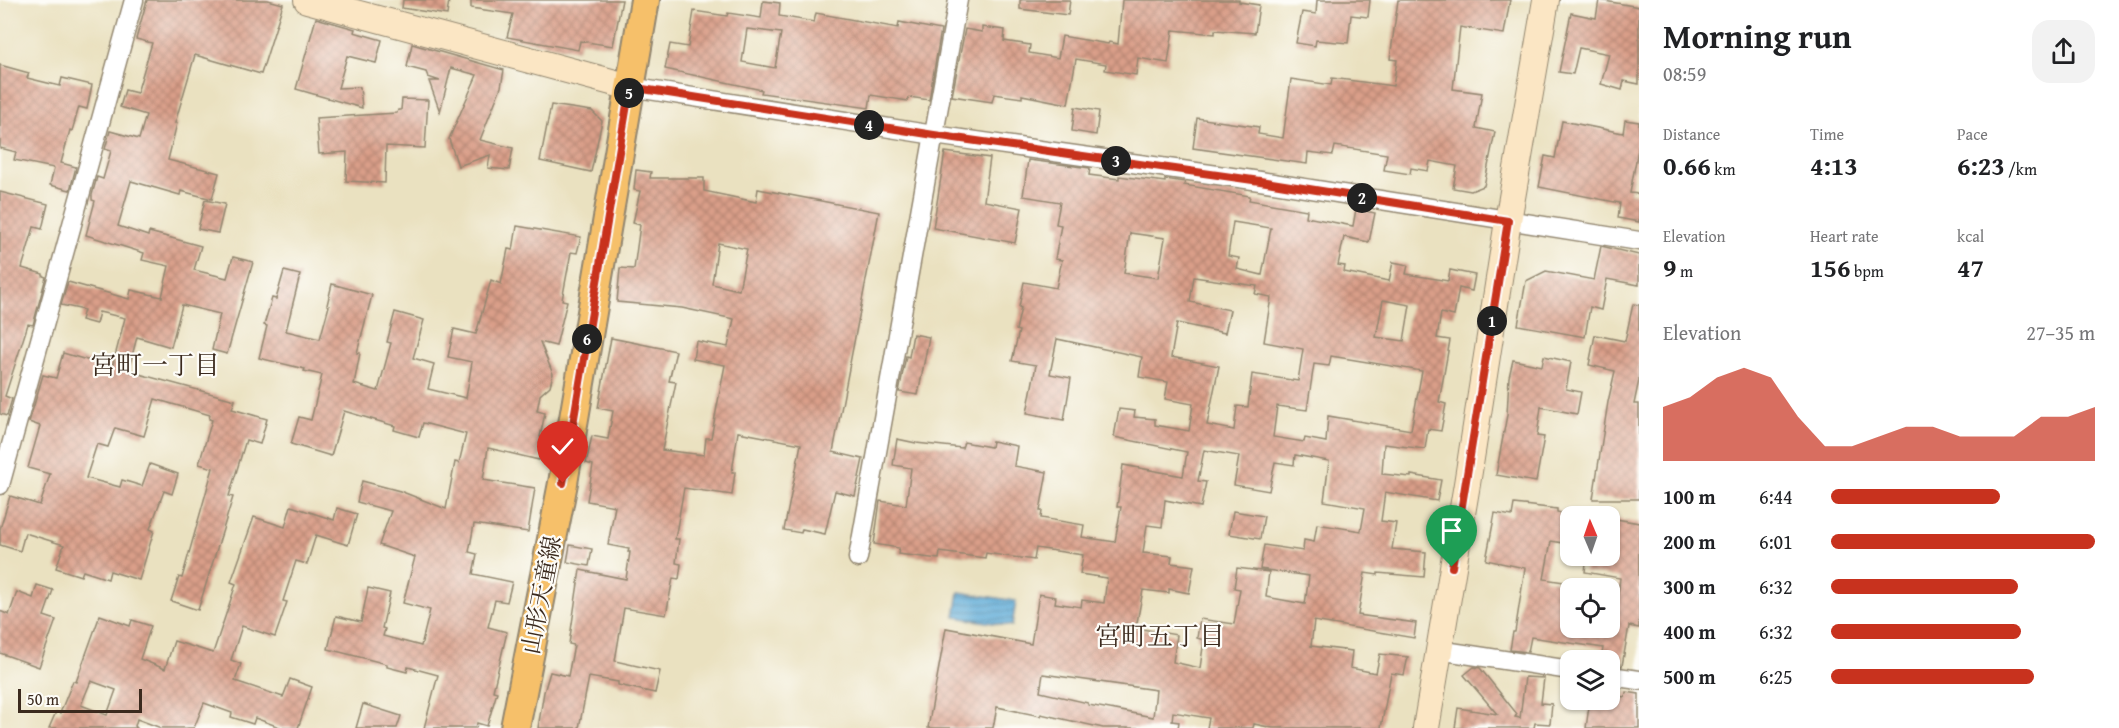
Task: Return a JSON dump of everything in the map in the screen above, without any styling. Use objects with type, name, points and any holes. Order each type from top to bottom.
[{"type":"main road","name":"山形天童線","points":[[515,728],[563,483],[645,0]]},
{"type":"street","points":[[0,485],[134,0]]},
{"type":"street","points":[[307,0],[630,87],[934,135],[1260,181],[1639,241]]},
{"type":"street","points":[[858,558],[958,0]]},
{"type":"street","points":[[1426,728],[1546,0]]},
{"type":"street","points":[[1438,650],[1560,668]]},
{"type":"street","points":[[1620,677],[1639,680]]},
{"type":"water","points":[[959,592],[1016,601],[1012,626],[955,617]]},
{"type":"building","points":[[147,0],[268,0],[283,4],[261,74],[195,55],[175,123],[177,123],[168,160],[219,173],[212,199],[181,191],[180,195],[131,181],[118,226],[148,236],[149,232],[201,246],[194,270],[227,278],[233,257],[253,262],[227,354],[212,350],[220,314],[182,305],[171,347],[137,337],[128,371],[235,400],[232,409],[267,419],[260,444],[246,440],[229,496],[233,497],[198,610],[171,601],[179,577],[182,578],[213,468],[199,464],[212,420],[209,419],[210,415],[155,399],[144,436],[115,428],[108,447],[97,444],[86,478],[120,487],[122,480],[142,486],[150,464],[178,474],[172,494],[164,491],[150,529],[154,531],[139,580],[110,571],[108,579],[83,571],[81,576],[56,568],[64,545],[25,533],[20,551],[0,545],[0,529],[10,496],[40,505],[50,474],[28,468],[40,426],[29,422],[43,375],[56,378],[63,353],[97,363],[98,359],[113,364],[125,318],[99,312],[96,324],[81,320],[84,310],[61,305],[68,282],[129,299],[131,290],[162,297],[169,266],[142,260],[144,253],[86,235],[95,201],[92,200],[92,195],[97,177],[103,179],[111,151],[105,149],[110,131],[139,139],[146,115],[120,107],[125,90],[137,93],[152,43],[136,39]]},
{"type":"building","points":[[403,0],[449,0],[447,15],[402,8]]},
{"type":"building","points":[[471,0],[622,0],[613,46],[580,41],[578,50],[507,37],[513,14],[471,8]]},
{"type":"building","points":[[1020,0],[1070,0],[1068,15],[1020,9]]},
{"type":"building","points":[[1122,0],[1239,0],[1239,2],[1259,5],[1255,33],[1215,30],[1215,34],[1173,30],[1168,63],[1138,58],[1136,75],[1105,70],[1106,64],[1076,59],[1068,104],[1022,95],[1022,98],[994,94],[992,102],[952,96],[965,29],[982,32],[982,27],[1005,30],[1004,41],[1030,45],[1029,53],[1058,58],[1062,36],[1118,44]]},
{"type":"building","points":[[1317,0],[1370,0],[1368,17],[1351,15],[1348,43],[1316,40],[1315,46],[1296,43],[1302,12],[1316,14]]},
{"type":"building","points":[[1398,0],[1510,0],[1504,34],[1460,27],[1453,89],[1482,93],[1476,128],[1495,132],[1484,186],[1471,191],[1453,188],[1457,166],[1430,161],[1428,171],[1411,168],[1410,174],[1384,170],[1387,154],[1335,146],[1333,155],[1308,152],[1307,164],[1193,148],[1197,118],[1259,127],[1258,134],[1283,138],[1291,79],[1331,85],[1332,78],[1393,86],[1397,60],[1390,59]]},
{"type":"building","points":[[1599,0],[1639,7],[1639,84],[1624,81],[1622,90],[1601,84],[1609,54],[1579,48],[1573,74],[1559,72],[1571,13],[1596,18]]},
{"type":"building","points":[[763,1],[780,3],[779,16],[814,22],[816,13],[898,28],[899,22],[941,30],[929,100],[909,97],[908,101],[871,95],[869,108],[761,93],[762,90],[665,69],[670,44],[688,47],[694,11],[761,18]],"holes":[[[747,29],[781,33],[775,68],[742,62]]]},
{"type":"building","points":[[316,18],[355,29],[354,32],[382,40],[376,63],[347,56],[338,88],[360,87],[362,108],[296,89]]},
{"type":"building","points":[[412,44],[504,70],[501,87],[480,140],[513,148],[509,170],[488,168],[490,155],[458,166],[449,139],[477,75],[451,68],[440,112],[429,81],[440,81],[428,77],[426,72],[407,67]]},
{"type":"building","points":[[0,65],[29,73],[27,78],[60,86],[62,78],[92,85],[87,109],[79,107],[61,163],[76,167],[70,190],[50,185],[54,168],[14,160],[16,152],[0,148]]},
{"type":"building","points":[[402,99],[428,100],[425,148],[386,146],[385,183],[346,181],[347,152],[319,154],[316,118],[397,113],[401,110]]},
{"type":"building","points":[[551,105],[592,111],[602,121],[591,172],[540,161]]},
{"type":"building","points":[[1075,107],[1099,111],[1096,135],[1072,131]]},
{"type":"building","points":[[1625,120],[1639,122],[1639,144],[1630,193],[1639,194],[1639,222],[1618,218],[1620,203],[1539,187],[1545,156],[1555,158],[1562,121],[1623,133]]},
{"type":"building","points":[[945,152],[990,158],[984,201],[1022,208],[1015,243],[933,228]]},
{"type":"building","points":[[1028,160],[1090,168],[1089,175],[1119,179],[1119,176],[1165,182],[1165,179],[1185,182],[1184,185],[1250,196],[1249,200],[1307,210],[1306,217],[1353,226],[1356,209],[1375,213],[1369,242],[1344,237],[1338,265],[1345,266],[1344,272],[1389,281],[1393,262],[1408,265],[1406,274],[1448,281],[1450,270],[1475,275],[1472,291],[1459,288],[1454,316],[1441,313],[1437,338],[1450,340],[1439,402],[1446,404],[1441,431],[1428,429],[1425,449],[1384,444],[1382,474],[1411,477],[1411,475],[1441,480],[1437,501],[1385,492],[1381,521],[1396,523],[1392,549],[1426,552],[1424,577],[1365,573],[1358,615],[1416,623],[1414,638],[1314,621],[1311,646],[1352,651],[1350,668],[1376,673],[1380,654],[1408,657],[1404,675],[1391,673],[1381,728],[1273,728],[1254,724],[1253,728],[1207,728],[1209,718],[1173,712],[1172,721],[1179,722],[1178,728],[1103,728],[997,707],[993,728],[928,728],[946,628],[1031,644],[1039,594],[1056,597],[1055,603],[1081,607],[1082,600],[1104,603],[1107,578],[1080,574],[1083,555],[1036,548],[1034,560],[986,553],[985,558],[940,552],[939,559],[898,554],[899,548],[874,544],[880,501],[906,505],[911,468],[893,465],[897,439],[962,448],[964,442],[991,447],[992,441],[1017,446],[1014,466],[1047,472],[1040,511],[1042,511],[1041,518],[1084,525],[1082,537],[1115,542],[1121,507],[1117,507],[1123,465],[1183,476],[1187,452],[1114,437],[1119,409],[1135,411],[1134,417],[1155,419],[1155,425],[1189,431],[1193,404],[1165,399],[1168,382],[1139,377],[1142,357],[1057,339],[1050,374],[1071,378],[1064,420],[1027,413],[1036,365],[1012,361],[1019,331],[1016,330],[1024,282],[1056,288],[1062,260],[1055,259],[1061,225],[1056,224],[1060,202],[1023,196]],"holes":[[[1233,222],[1271,228],[1262,275],[1237,269],[1239,258],[1228,256]],[[1130,233],[1165,238],[1158,278],[1124,273]],[[1194,277],[1257,286],[1255,294],[1271,297],[1264,342],[1303,349],[1298,381],[1252,374],[1248,407],[1237,406],[1234,430],[1207,425],[1219,366],[1171,357],[1177,323],[1225,333],[1230,310],[1190,302]],[[1383,300],[1410,305],[1404,341],[1376,337]],[[1331,356],[1422,371],[1411,430],[1328,416],[1326,442],[1305,438],[1304,442],[1273,437],[1277,406],[1307,410],[1314,364],[1329,366]],[[1204,450],[1239,456],[1234,485],[1269,491],[1275,462],[1294,465],[1295,455],[1329,461],[1324,501],[1365,508],[1361,531],[1317,524],[1314,542],[1304,540],[1303,551],[1264,545],[1260,569],[1309,576],[1305,604],[1266,597],[1269,572],[1237,568],[1234,588],[1240,589],[1234,624],[1200,619],[1197,638],[1204,640],[1200,668],[1173,662],[1177,635],[1136,628],[1143,590],[1169,593],[1169,589],[1189,593],[1194,566],[1171,563],[1172,556],[1143,553],[1147,525],[1162,527],[1165,500],[1201,507],[1206,482],[1198,481]],[[1043,674],[1156,690],[1153,717],[1088,705],[1088,703],[1040,692]]]},
{"type":"building","points":[[636,170],[651,172],[650,178],[704,178],[704,191],[756,202],[758,189],[879,212],[833,452],[863,459],[855,496],[835,491],[825,534],[802,529],[801,533],[784,530],[801,444],[738,432],[732,472],[735,472],[732,495],[684,488],[675,539],[679,539],[676,563],[681,564],[679,579],[673,578],[666,615],[624,608],[615,661],[660,671],[655,693],[618,685],[618,682],[589,677],[579,728],[538,728],[550,672],[568,676],[574,645],[569,644],[580,570],[626,579],[629,549],[608,545],[615,506],[587,501],[593,465],[586,463],[592,436],[608,439],[613,411],[598,408],[611,338],[676,351],[669,381],[676,382],[662,450],[704,455],[706,438],[711,438],[725,365],[693,359],[696,341],[728,347],[734,319],[682,308],[617,302],[620,268],[634,269],[640,225],[633,223],[640,191],[634,190]],"holes":[[[718,243],[747,249],[739,290],[712,284]]]},
{"type":"building","points":[[0,192],[48,204],[42,229],[34,227],[22,268],[46,277],[33,325],[28,324],[5,396],[12,399],[7,416],[0,414]]},
{"type":"building","points":[[205,200],[225,204],[218,233],[198,229]]},
{"type":"building","points":[[517,226],[581,237],[577,253],[571,252],[562,300],[567,301],[556,346],[540,342],[553,374],[550,386],[540,395],[537,411],[545,413],[540,437],[544,438],[539,460],[488,448],[483,480],[535,488],[528,532],[474,524],[469,552],[477,554],[473,574],[512,582],[507,602],[495,600],[488,627],[507,632],[493,691],[497,692],[487,726],[477,723],[476,728],[424,728],[438,675],[408,667],[407,672],[387,667],[387,664],[328,649],[336,616],[361,622],[368,588],[390,593],[382,628],[385,629],[383,636],[421,646],[430,610],[403,603],[415,557],[379,545],[391,511],[357,502],[362,481],[400,491],[446,509],[455,462],[459,463],[466,434],[423,423],[419,437],[394,430],[395,426],[344,411],[331,456],[291,444],[299,417],[311,420],[322,375],[259,358],[267,326],[264,325],[272,298],[276,299],[284,271],[300,275],[286,331],[320,339],[332,284],[372,295],[357,353],[360,353],[354,384],[378,391],[391,343],[387,342],[395,312],[424,320],[413,358],[434,364],[428,389],[466,398],[472,362],[448,357],[454,329],[476,334],[491,280],[501,284],[508,249],[513,250]]},
{"type":"building","points":[[1601,246],[1639,255],[1639,285],[1607,279],[1601,310],[1590,307],[1585,337],[1518,325],[1526,281],[1546,271],[1594,280]]},
{"type":"building","points":[[1633,304],[1639,305],[1639,380],[1634,404],[1639,404],[1639,499],[1593,499],[1615,371],[1589,365],[1595,335],[1625,341]]},
{"type":"building","points":[[913,334],[929,337],[918,395],[899,392]]},
{"type":"building","points":[[1544,356],[1571,362],[1566,389],[1581,392],[1577,414],[1541,407],[1537,436],[1544,437],[1536,482],[1496,475],[1507,415],[1509,377],[1513,360],[1542,366]]},
{"type":"building","points":[[1514,504],[1557,509],[1557,512],[1560,513],[1560,542],[1551,541],[1544,579],[1560,581],[1560,638],[1620,638],[1620,578],[1585,572],[1586,566],[1620,566],[1620,520],[1639,523],[1639,628],[1629,626],[1622,666],[1620,666],[1620,650],[1603,650],[1603,648],[1531,637],[1528,652],[1510,650],[1525,568],[1486,560],[1495,513],[1512,516]]},
{"type":"building","points":[[291,506],[334,520],[337,508],[357,514],[348,545],[316,535],[307,564],[296,561],[283,601],[287,602],[275,637],[242,626],[231,660],[241,664],[235,681],[283,697],[290,679],[312,687],[298,728],[282,728],[255,718],[253,724],[231,717],[232,713],[204,703],[194,728],[161,728],[137,719],[135,726],[137,728],[49,728],[56,712],[60,713],[73,681],[76,682],[100,615],[130,626],[132,620],[151,626],[140,659],[165,669],[174,641],[213,653],[236,584],[231,582],[254,517],[285,527]],"holes":[[[91,681],[116,690],[107,715],[81,705]]]},
{"type":"building","points":[[1233,511],[1264,516],[1260,539],[1229,534]]},
{"type":"building","points":[[570,545],[592,549],[589,566],[567,562]]},
{"type":"building","points":[[37,585],[53,590],[44,616],[56,620],[39,667],[0,653],[0,611],[9,615],[17,592],[33,598]]},
{"type":"building","points":[[1474,667],[1480,668],[1517,714],[1515,717],[1520,718],[1525,677],[1544,678],[1541,703],[1552,704],[1550,724],[1535,723],[1534,728],[1455,728],[1458,708],[1497,714],[1464,675]]},
{"type":"building","points":[[1626,692],[1639,694],[1639,728],[1586,728],[1588,710],[1620,710],[1620,696],[1625,697]]},
{"type":"building","points":[[363,704],[401,716],[397,728],[356,728]]},
{"type":"district","name":"宮町一丁目","points":[[155,364]]},
{"type":"district","name":"宮町五丁目","points":[[1160,635]]},
{"type":"route","points":[[563,483],[630,87],[934,135],[1260,181],[1508,221],[1452,567]]}]
